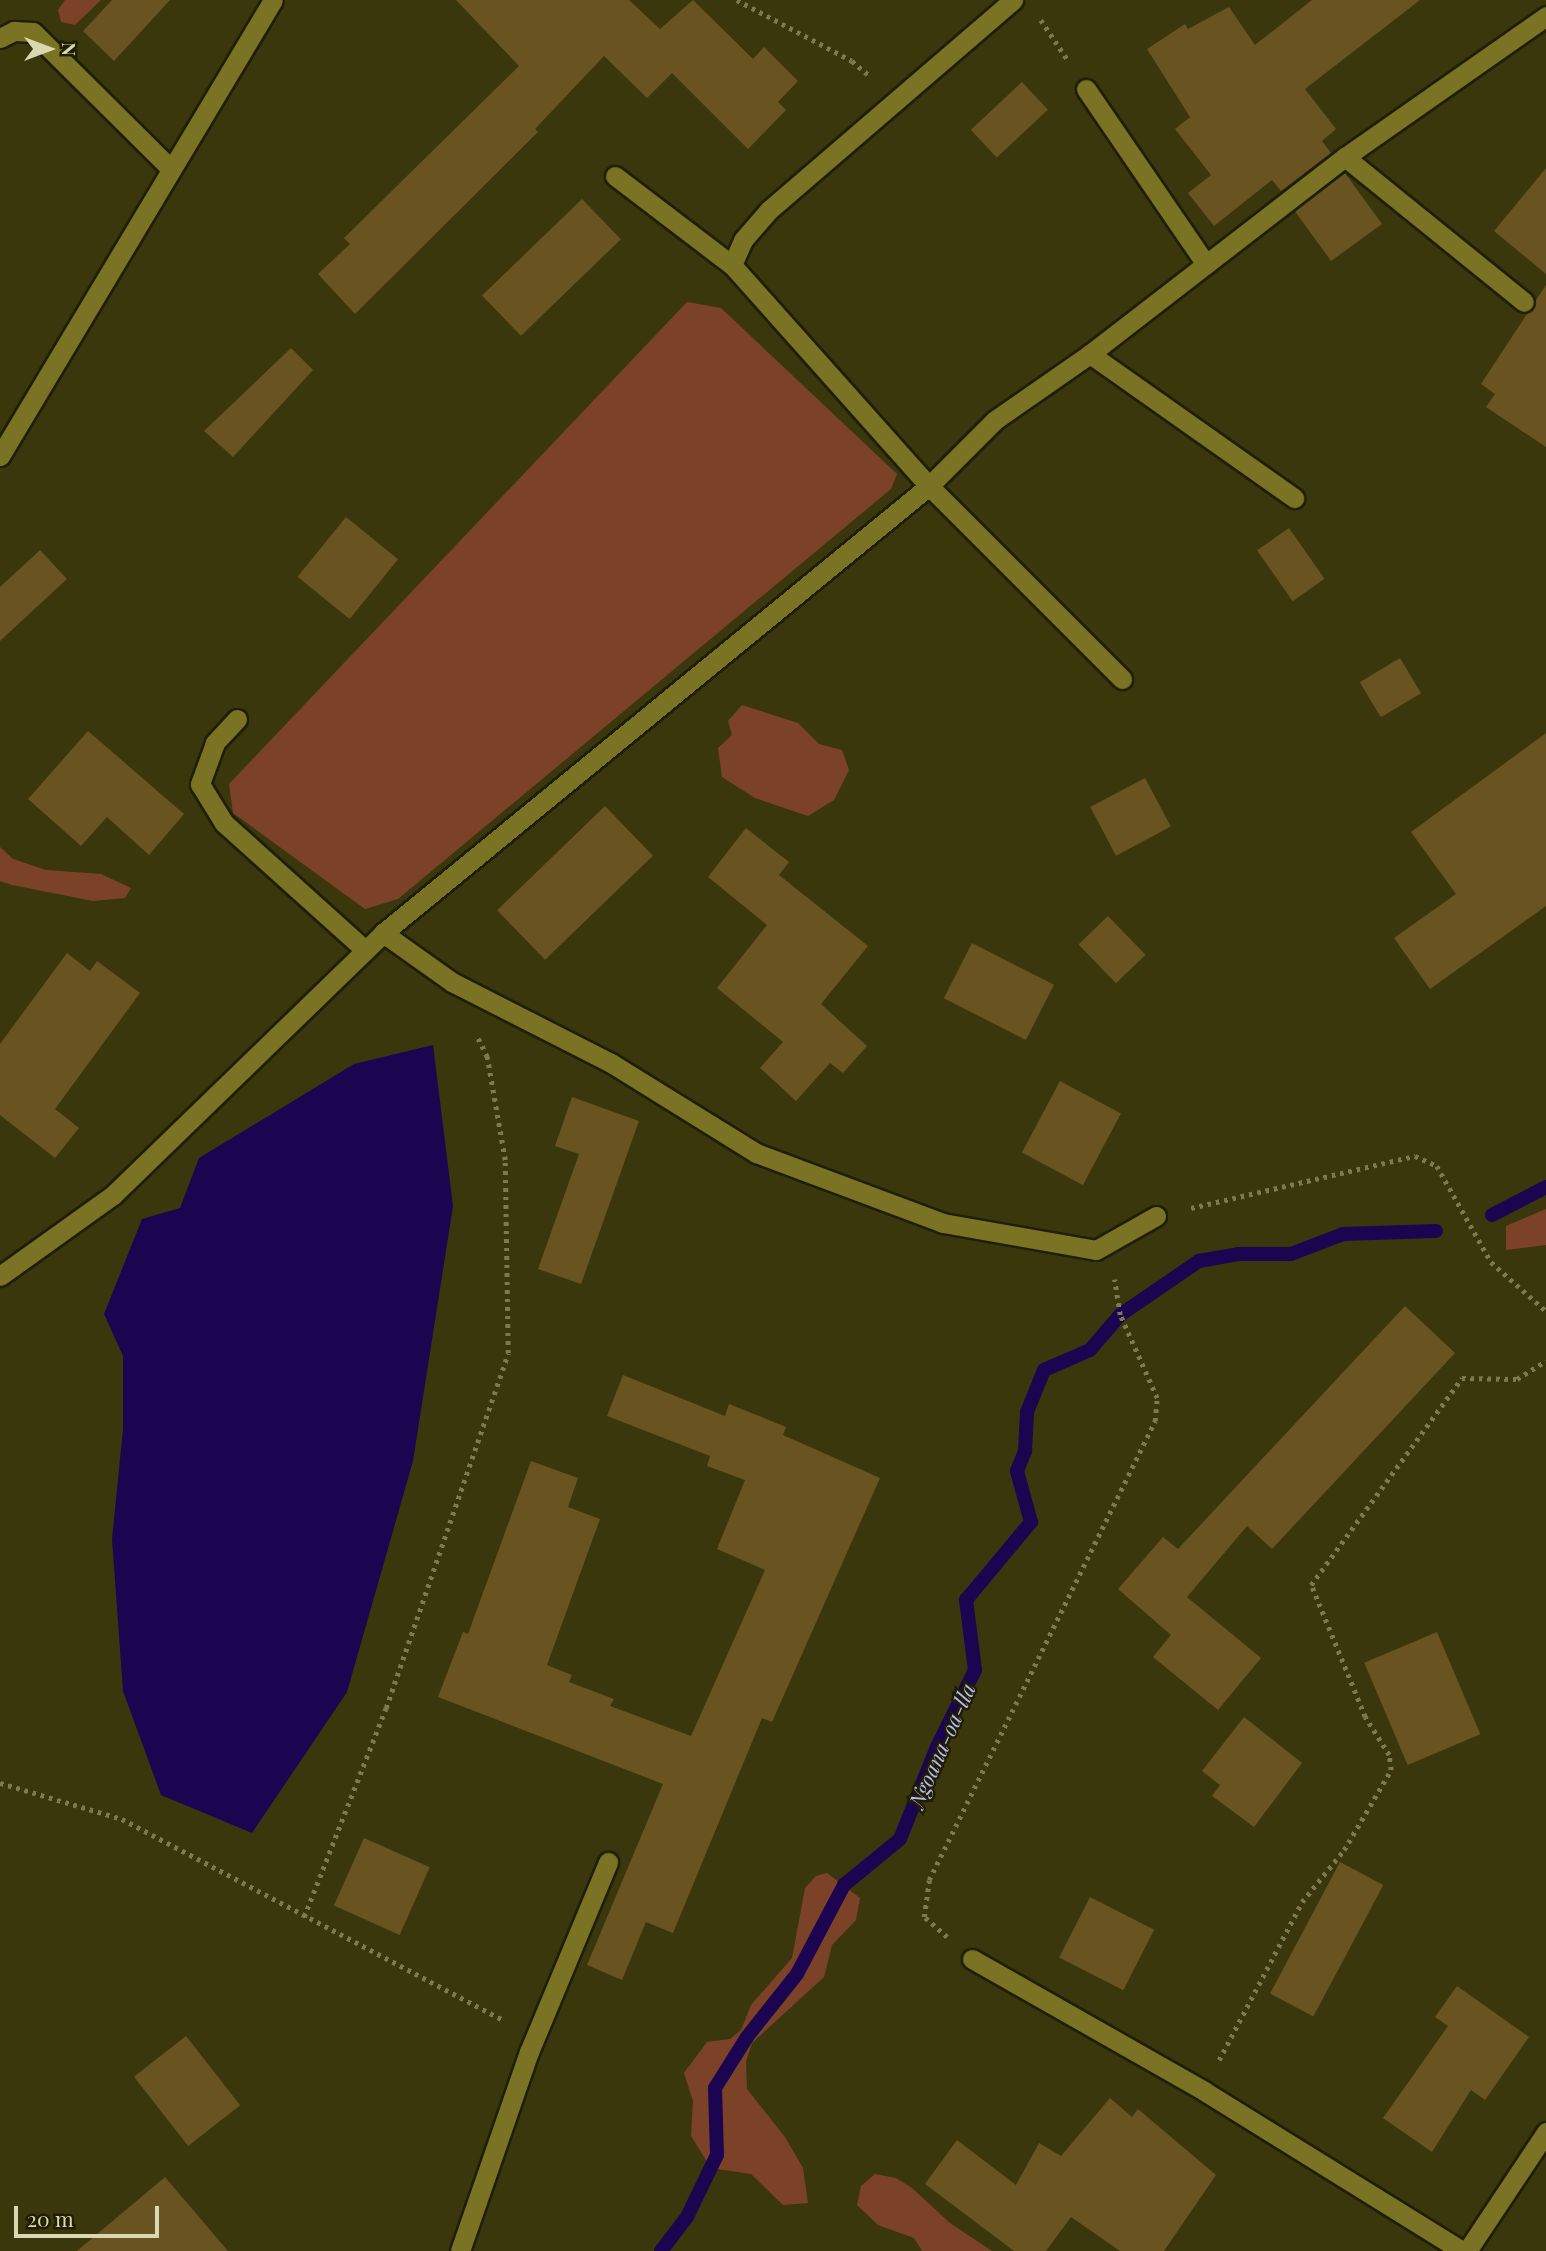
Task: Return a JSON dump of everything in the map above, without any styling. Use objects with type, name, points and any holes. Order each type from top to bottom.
[{"type":"street","points":[[0,456],[169,167],[273,0]]},
{"type":"street","points":[[732,265],[743,240],[769,210],[900,101],[1013,0]]},
{"type":"street","points":[[0,1276],[113,1195],[383,933],[929,486],[995,420],[1090,354],[1345,157],[1546,16]]},
{"type":"street","points":[[0,38],[14,31],[33,32],[169,167]]},
{"type":"street","points":[[1086,89],[1206,264]]},
{"type":"street","points":[[1345,157],[1524,302]]},
{"type":"street","points":[[615,176],[732,265],[929,486],[1122,679]]},
{"type":"street","points":[[1090,354],[1294,498]]},
{"type":"street","points":[[237,719],[215,743],[200,784],[224,823],[365,950]]},
{"type":"street","points":[[383,933],[452,982],[611,1063],[756,1153],[943,1223],[1096,1250],[1156,1216]]},
{"type":"street","points":[[460,2251],[538,2038],[608,1862]]},
{"type":"street","points":[[972,1959],[1204,2091],[1465,2251],[1546,2133]]},
{"type":"path","points":[[737,0],[852,61],[900,101]]},
{"type":"path","points":[[1035,11],[1086,89]]},
{"type":"path","points":[[304,1917],[386,1708],[508,1353],[505,1160],[487,1057],[452,982]]},
{"type":"path","points":[[1156,1216],[1415,1156],[1437,1166],[1491,1262],[1546,1311]]},
{"type":"path","points":[[972,1959],[924,1917],[929,1880],[1149,1438],[1157,1398],[1119,1315],[1111,1265],[1096,1250]]},
{"type":"path","points":[[1204,2091],[1303,1902],[1344,1850],[1391,1770],[1389,1755],[1365,1717],[1311,1585],[1462,1378],[1517,1379],[1546,1361]]},
{"type":"path","points":[[0,1783],[122,1819],[538,2038]]},
{"type":"shaded area","points":[[65,0],[101,0],[75,25],[61,22],[58,10]]},
{"type":"shaded area","points":[[687,302],[721,308],[897,474],[891,489],[398,899],[365,909],[233,813],[229,784]]},
{"type":"shaded area","points":[[742,705],[798,723],[819,744],[842,750],[849,770],[834,800],[808,816],[755,798],[722,777],[718,748],[732,735],[728,721]]},
{"type":"shaded area","points":[[0,847],[13,859],[46,870],[101,874],[131,888],[125,898],[93,901],[12,885],[0,881]]},
{"type":"shaded area","points":[[433,1045],[453,1206],[413,1461],[347,1692],[252,1833],[161,1795],[123,1691],[112,1539],[123,1429],[123,1356],[104,1314],[142,1219],[180,1208],[199,1158],[354,1064]]},
{"type":"shaded area","points":[[1546,1209],[1546,1245],[1506,1250],[1506,1226]]},
{"type":"shaded area","points":[[827,1873],[860,1898],[856,1920],[832,1945],[824,1977],[752,2043],[746,2062],[747,2089],[785,2137],[803,2168],[808,2203],[783,2205],[751,2174],[711,2168],[691,2136],[693,2101],[684,2073],[707,2042],[730,2039],[741,2030],[751,2005],[792,1958],[805,1888],[816,1876]]},
{"type":"shaded area","points":[[875,2174],[896,2178],[912,2188],[950,2223],[992,2251],[922,2251],[914,2238],[878,2225],[857,2205],[861,2186]]},
{"type":"building","points":[[112,0],[170,0],[114,61],[83,31]]},
{"type":"building","points":[[456,0],[629,0],[660,29],[693,0],[753,59],[764,47],[798,81],[778,102],[786,110],[748,149],[672,73],[647,98],[604,56],[535,129],[538,132],[355,314],[318,274],[350,244],[344,238],[519,66]]},
{"type":"building","points":[[1312,0],[1420,0],[1305,89],[1336,129],[1322,141],[1331,153],[1281,191],[1272,180],[1214,226],[1188,193],[1211,175],[1175,129],[1190,117],[1147,49],[1185,24],[1188,29],[1229,7],[1255,45]]},
{"type":"building","points":[[1022,82],[1048,110],[997,158],[971,130]]},
{"type":"building","points":[[1546,168],[1546,274],[1494,231]]},
{"type":"building","points":[[1345,173],[1382,224],[1331,261],[1294,210]]},
{"type":"building","points":[[582,199],[621,239],[521,336],[482,296]]},
{"type":"building","points":[[1546,285],[1546,447],[1486,407],[1495,394],[1481,384]]},
{"type":"building","points":[[291,348],[313,370],[233,457],[204,431]]},
{"type":"building","points":[[346,517],[398,559],[350,619],[298,577]]},
{"type":"building","points":[[1289,528],[1325,579],[1293,601],[1257,550]]},
{"type":"building","points":[[40,550],[67,579],[0,641],[0,587]]},
{"type":"building","points":[[1400,658],[1421,693],[1381,717],[1360,682]]},
{"type":"building","points":[[88,731],[184,814],[149,855],[107,817],[81,846],[28,799]]},
{"type":"building","points":[[1546,733],[1546,906],[1430,989],[1394,938],[1456,894],[1411,832]]},
{"type":"building","points":[[1145,778],[1171,827],[1116,856],[1090,807]]},
{"type":"building","points":[[605,806],[653,856],[545,960],[497,910]]},
{"type":"building","points":[[746,828],[789,862],[779,875],[868,946],[821,1004],[867,1046],[843,1073],[830,1063],[796,1101],[760,1068],[783,1042],[717,988],[767,925],[708,877]]},
{"type":"building","points":[[1108,916],[1146,955],[1116,983],[1079,944]]},
{"type":"building","points":[[972,943],[1054,985],[1026,1040],[944,998]]},
{"type":"building","points":[[67,953],[90,971],[97,961],[140,993],[55,1109],[79,1128],[55,1158],[0,1115],[0,1044]]},
{"type":"building","points":[[1060,1081],[1121,1113],[1083,1185],[1022,1153]]},
{"type":"building","points":[[572,1097],[639,1121],[581,1284],[538,1269],[579,1154],[555,1146]]},
{"type":"building","points":[[1405,1306],[1455,1353],[1272,1549],[1247,1526],[1187,1597],[1261,1658],[1218,1710],[1153,1657],[1171,1635],[1118,1589],[1163,1537],[1178,1549]]},
{"type":"building","points":[[623,1375],[725,1416],[729,1404],[786,1427],[783,1435],[880,1478],[772,1722],[762,1718],[673,1933],[646,1922],[622,1980],[587,1965],[663,1784],[438,1697],[463,1632],[468,1634],[531,1461],[578,1478],[568,1507],[600,1519],[547,1665],[572,1675],[569,1682],[614,1699],[610,1706],[691,1736],[765,1570],[717,1549],[745,1480],[707,1466],[710,1456],[607,1416]]},
{"type":"building","points":[[1437,1632],[1480,1734],[1408,1765],[1364,1663]]},
{"type":"building","points":[[1244,1717],[1302,1763],[1254,1827],[1212,1796],[1220,1785],[1202,1771]]},
{"type":"building","points":[[364,1838],[430,1867],[400,1935],[334,1906]]},
{"type":"building","points":[[1340,1862],[1383,1885],[1313,2017],[1270,1994]]},
{"type":"building","points":[[1090,1897],[1154,1930],[1123,1990],[1059,1958]]},
{"type":"building","points":[[1457,1986],[1529,2037],[1485,2100],[1471,2090],[1432,2152],[1383,2118],[1448,2026],[1435,2017]]},
{"type":"building","points":[[186,2036],[240,2105],[188,2146],[134,2077]]},
{"type":"building","points":[[1110,2098],[1132,2117],[1138,2109],[1216,2175],[1164,2251],[1120,2251],[1071,2217],[1046,2251],[1014,2251],[925,2184],[957,2140],[1016,2185],[1039,2143],[1061,2156]]},
{"type":"building","points":[[165,2177],[228,2251],[77,2251]]},
{"type":"waterway","name":"Ngoana-oa-lla","points":[[1492,1215],[1546,1187]]},
{"type":"waterway","name":"Ngoana-oa-lla","points":[[661,2251],[687,2217],[717,2155],[715,2088],[747,2037],[797,1974],[844,1885],[900,1839],[937,1747],[975,1670],[966,1600],[1031,1522],[1017,1471],[1025,1451],[1027,1412],[1044,1370],[1090,1350],[1120,1315],[1199,1261],[1239,1254],[1291,1254],[1343,1234],[1436,1231]]}]
